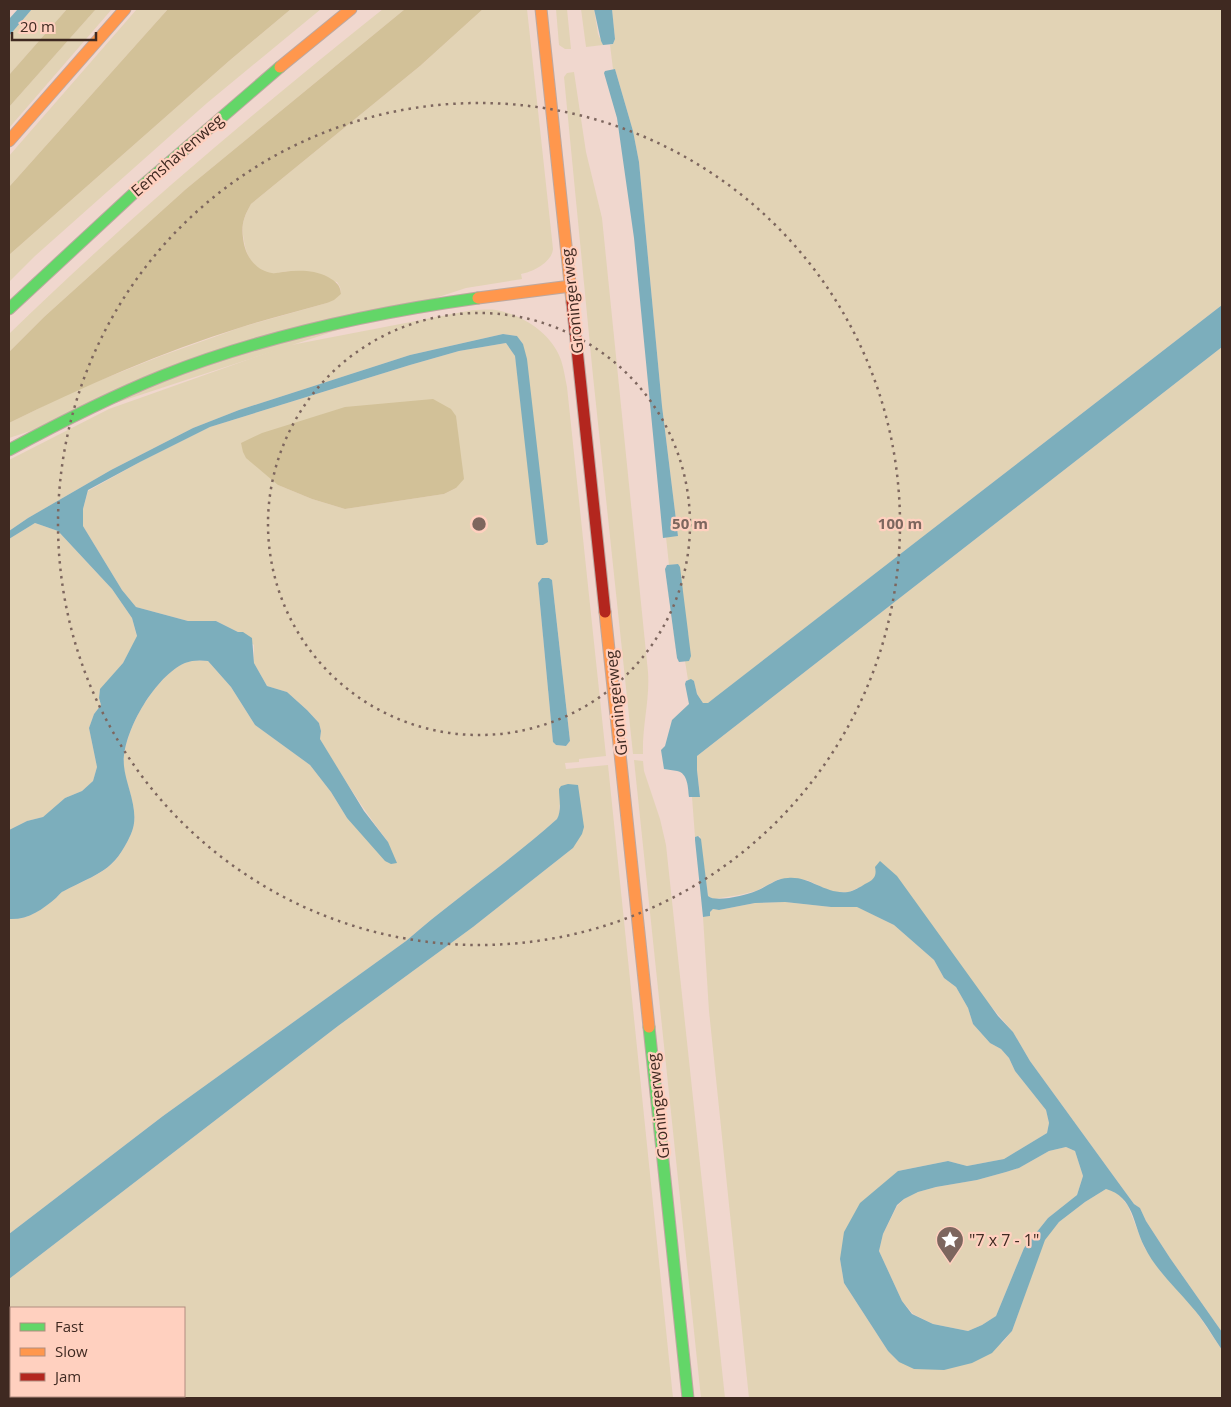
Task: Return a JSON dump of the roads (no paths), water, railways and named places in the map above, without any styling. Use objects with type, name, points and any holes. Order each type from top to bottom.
[{"type":"main road","points":[[9,141],[125,9]]},
{"type":"main road","name":"Eemshavenweg","points":[[9,309],[66,254],[202,132],[352,9]]},
{"type":"main road","name":"Groningerweg","points":[[541,9],[572,286],[580,380],[623,769],[688,1398]]},
{"type":"main road","points":[[9,450],[83,411],[151,382],[214,358],[280,338],[344,322],[444,303],[572,286]]},
{"type":"water","points":[[18,9],[32,9],[9,36],[9,19]]},
{"type":"water","points":[[594,9],[612,9],[615,39],[613,44],[603,45]]},
{"type":"water","points":[[615,69],[633,131],[639,162],[662,406],[678,536],[663,538],[634,238],[617,118],[604,73],[605,71]]},
{"type":"water","points":[[1222,305],[1222,347],[697,756],[700,797],[689,797],[687,781],[681,772],[664,769],[661,750],[665,746],[672,720],[689,704],[686,681],[691,679],[694,681],[697,694],[703,703],[708,703]]},
{"type":"water","points":[[503,334],[517,336],[523,344],[527,359],[548,542],[543,545],[537,545],[536,543],[515,356],[506,343],[459,351],[210,427],[88,490],[83,509],[83,526],[122,590],[136,607],[188,621],[216,621],[238,632],[243,632],[252,638],[254,663],[267,686],[287,692],[319,723],[320,739],[364,811],[388,842],[397,863],[391,864],[385,861],[347,818],[331,792],[310,765],[255,725],[231,687],[208,661],[199,660],[185,663],[162,680],[142,707],[128,738],[124,766],[134,808],[134,826],[125,847],[104,870],[62,892],[40,910],[29,916],[9,919],[9,830],[27,821],[43,817],[65,798],[82,791],[93,781],[97,767],[89,728],[94,714],[101,705],[99,698],[100,689],[123,663],[137,636],[132,618],[112,589],[58,531],[35,523],[9,539],[9,531],[111,470],[193,428],[239,410],[410,355]]},
{"type":"water","points":[[678,564],[680,567],[691,656],[689,661],[679,662],[665,569],[667,565]]},
{"type":"water","points":[[542,578],[552,580],[570,741],[566,746],[556,745],[553,742],[538,583]]},
{"type":"water","points":[[568,784],[578,785],[584,827],[573,848],[473,927],[338,1026],[9,1279],[9,1234],[163,1116],[406,941],[520,850],[557,819],[560,808],[559,789],[561,786]]},
{"type":"water","points":[[698,836],[701,839],[708,896],[717,899],[745,894],[779,879],[788,878],[804,880],[832,891],[848,892],[873,879],[876,873],[875,867],[880,861],[897,876],[998,1016],[1013,1032],[1030,1061],[1134,1204],[1140,1208],[1146,1221],[1170,1258],[1222,1332],[1222,1350],[1200,1316],[1159,1270],[1144,1246],[1131,1212],[1122,1198],[1106,1189],[1059,1222],[1045,1240],[1012,1331],[992,1353],[972,1363],[944,1370],[914,1369],[899,1362],[888,1351],[844,1283],[840,1259],[844,1232],[860,1203],[898,1171],[948,1161],[967,1166],[1004,1159],[1047,1133],[1049,1123],[1046,1110],[1015,1071],[1009,1058],[1001,1049],[990,1043],[973,1024],[968,1008],[956,987],[944,978],[934,960],[894,925],[857,907],[831,907],[785,902],[755,903],[719,910],[713,909],[710,912],[710,916],[703,917],[695,837]],"holes":[[[1066,1147],[1075,1151],[1083,1176],[1077,1195],[1048,1218],[1024,1248],[996,1316],[968,1331],[933,1324],[912,1314],[902,1301],[879,1251],[883,1234],[897,1205],[918,1192],[977,1180],[1019,1168],[1049,1151]]]},
{"type":"place","name":"\"7 x 7 - 1\"","points":[[950,1264]]}]
